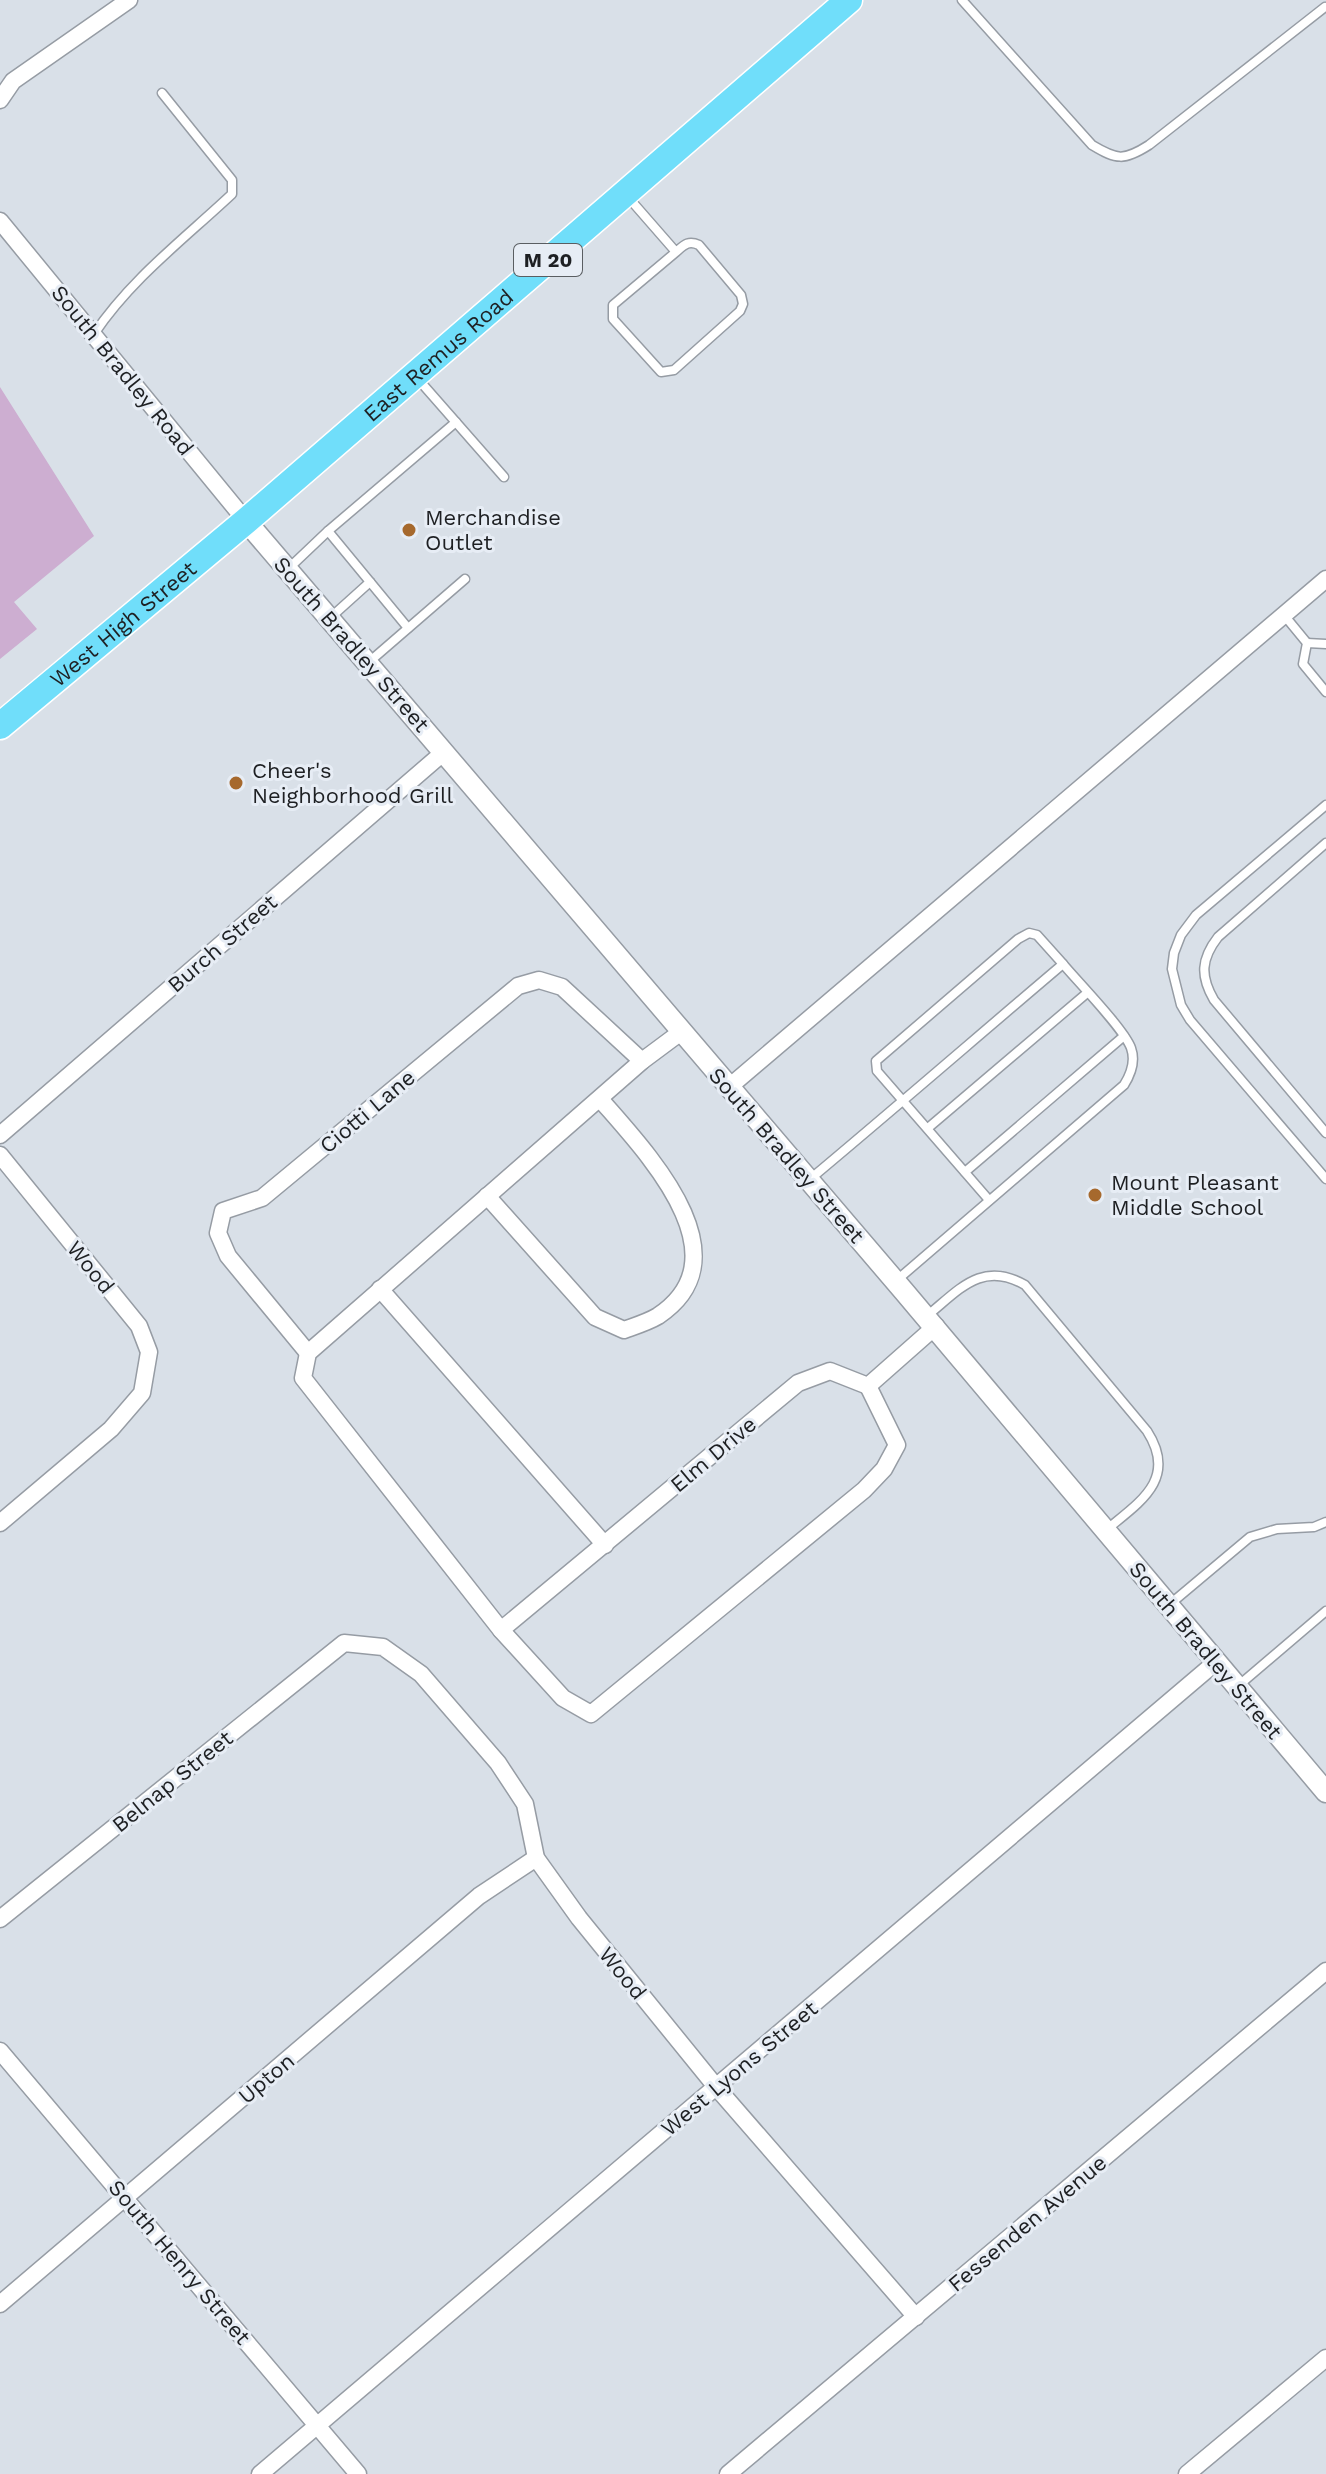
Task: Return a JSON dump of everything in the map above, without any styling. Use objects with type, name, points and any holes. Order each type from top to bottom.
[{"type":"main road","name":"East Remus Road","points":[[246,521],[849,0]]},
{"type":"main road","name":"West High Street","points":[[0,726],[246,521]]},
{"type":"street","points":[[0,100],[13,81],[129,0]]},
{"type":"street","name":"South Bradley Road","points":[[0,221],[246,521]]},
{"type":"street","name":"South Bradley Street","points":[[246,521],[728,1088],[931,1321],[1326,1792]]},
{"type":"street","points":[[728,1088],[1326,579]]},
{"type":"street","name":"Burch Street","points":[[0,1135],[444,752]]},
{"type":"street","name":"Ciotti Lane","points":[[308,1353],[228,1256],[218,1233],[223,1211],[262,1198],[518,986],[539,980],[562,987],[642,1061]]},
{"type":"street","points":[[681,1032],[642,1061],[308,1353],[303,1378],[501,1630],[563,1698],[591,1714],[864,1490],[884,1469],[897,1445],[868,1386],[931,1321]]},
{"type":"street","points":[[487,1196],[595,1317],[624,1330],[657,1317],[676,1301],[690,1276],[693,1251],[688,1221],[661,1172],[600,1099]]},
{"type":"street","name":"Wood","points":[[0,1155],[139,1326],[149,1352],[142,1393],[111,1429],[0,1523]]},
{"type":"street","points":[[380,1289],[605,1545]]},
{"type":"street","name":"Elm Drive","points":[[501,1630],[798,1383],[830,1371],[868,1386]]},
{"type":"street","name":"Wood","points":[[344,1643],[383,1647],[421,1674],[498,1763],[525,1804],[536,1858],[579,1918],[717,2088],[916,2317]]},
{"type":"street","name":"Belnap Street","points":[[0,1919],[344,1643]]},
{"type":"street","name":"West Lyons Street","points":[[260,2474],[1216,1662]]},
{"type":"street","name":"Upton","points":[[0,2304],[479,1896],[536,1858]]},
{"type":"street","name":"Fessenden Avenue","points":[[728,2474],[1326,1971]]},
{"type":"street","name":"South Henry Street","points":[[0,2051],[358,2474]]},
{"type":"street","points":[[1187,2474],[1326,2358]]},
{"type":"lane","points":[[962,0],[1092,145],[1111,157],[1130,157],[1149,145],[1326,7],[1320,0]]},
{"type":"lane","points":[[94,334],[109,312],[147,271],[232,194],[232,180],[162,93]]},
{"type":"lane","points":[[625,194],[676,252]]},
{"type":"lane","points":[[687,243],[699,245],[741,295],[743,304],[740,311],[674,370],[661,372],[613,319],[612,313],[613,305],[676,252],[687,243]]},
{"type":"lane","points":[[415,375],[504,477]]},
{"type":"lane","points":[[287,569],[456,422]]},
{"type":"lane","points":[[328,531],[408,628]]},
{"type":"lane","points":[[368,663],[465,579]]},
{"type":"lane","points":[[330,618],[370,582]]},
{"type":"lane","points":[[1284,615],[1307,643],[1326,644]]},
{"type":"lane","points":[[1307,643],[1303,664],[1326,692]]},
{"type":"lane","points":[[1326,805],[1196,915],[1181,935],[1172,969],[1178,996],[1190,1020],[1326,1179]]},
{"type":"lane","points":[[1326,843],[1218,937],[1207,951],[1203,963],[1205,986],[1214,1000],[1326,1133]]},
{"type":"lane","points":[[896,1281],[1124,1085],[1133,1065],[1131,1046],[1124,1036],[1037,935],[1029,933],[1018,939],[876,1061],[877,1071],[989,1200]]},
{"type":"lane","points":[[809,1181],[1063,964]]},
{"type":"lane","points":[[928,1128],[1087,993]]},
{"type":"lane","points":[[965,1172],[1124,1036]]},
{"type":"lane","points":[[931,1321],[978,1277],[993,1275],[1014,1279],[1025,1285],[1130,1410],[1156,1444],[1159,1471],[1147,1495],[1105,1531]]},
{"type":"lane","points":[[1169,1605],[1250,1537],[1277,1529],[1314,1527],[1326,1522]]},
{"type":"lane","points":[[1238,1687],[1326,1611]]},
{"type":"shaded area","points":[[0,387],[94,536],[14,602],[37,629],[0,659]]},
{"type":"place","name":"Merchandise Outlet","points":[[409,530]]},
{"type":"place","name":"Cheer's Neighborhood Grill","points":[[236,783]]},
{"type":"place","name":"Mount Pleasant Middle School","points":[[1095,1195]]}]
